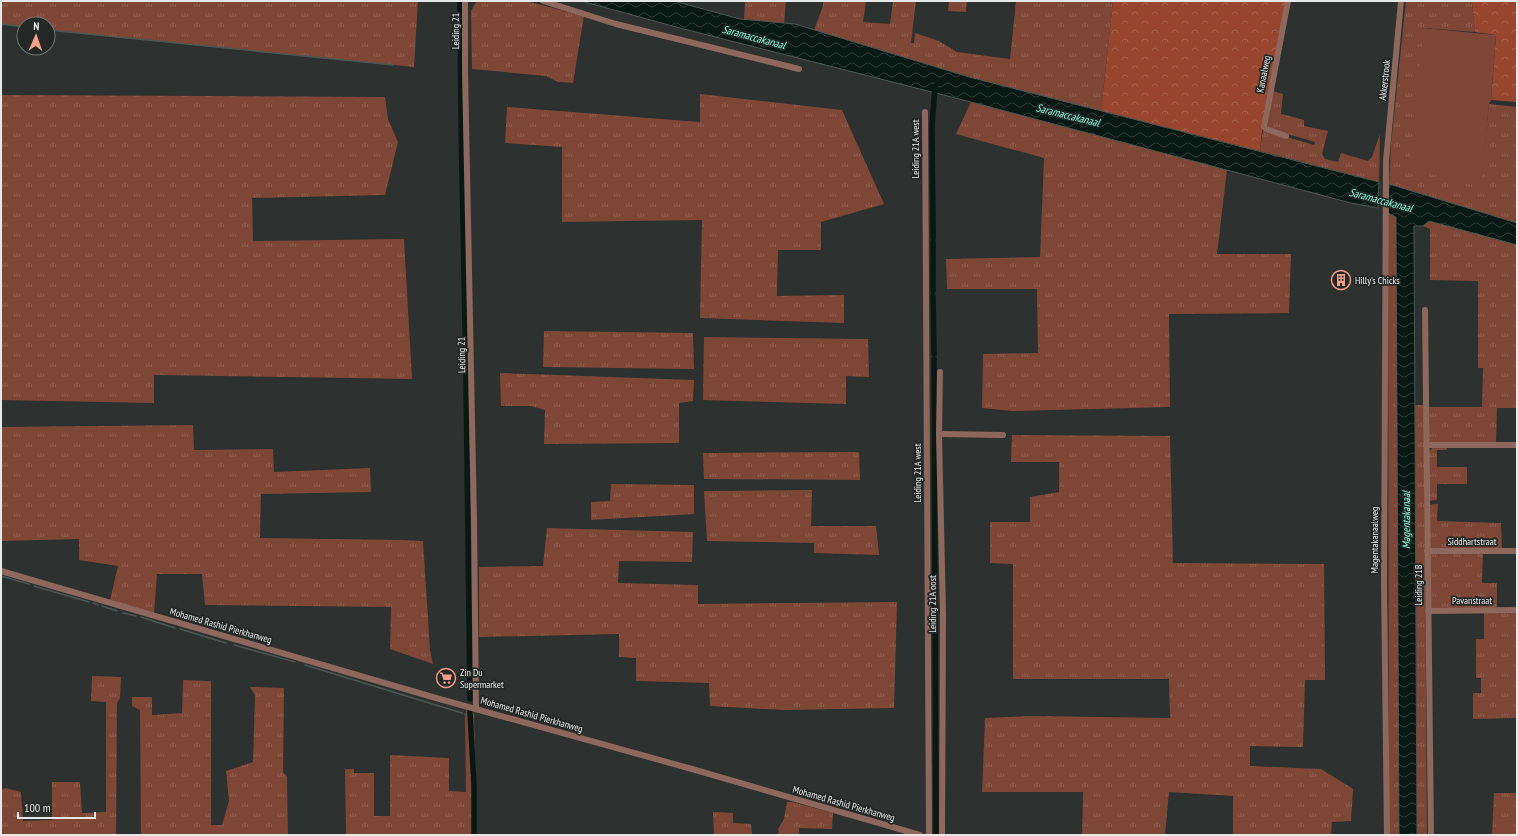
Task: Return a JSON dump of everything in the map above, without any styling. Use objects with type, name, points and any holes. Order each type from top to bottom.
[{"type":"street","name":"Leiding 21","points":[[465,1],[476,709]]},
{"type":"street","points":[[543,1],[616,24],[799,69]]},
{"type":"street","name":"Kanaalweg","points":[[1286,136],[1264,127],[1288,1]]},
{"type":"street","name":"Akkerstrook","points":[[1385,246],[1386,161],[1401,1]]},
{"type":"street","name":"Leiding 21A west","points":[[925,112],[929,835]]},
{"type":"street","name":"Magentakanaalweg","points":[[1385,246],[1384,583],[1387,835]]},
{"type":"street","name":"Leiding 21B","points":[[1425,310],[1431,835]]},
{"type":"street","name":"Leiding 21A oost","points":[[940,372],[939,434],[943,613],[942,835]]},
{"type":"street","points":[[939,434],[1003,435]]},
{"type":"street","points":[[1426,445],[1517,445]]},
{"type":"street","name":"Siddhartstraat","points":[[1427,551],[1517,551]]},
{"type":"street","name":"Mohamed Rashid Pierkhanweg","points":[[1,571],[476,709],[920,835]]},
{"type":"street","name":"Pavanstraat","points":[[1428,611],[1517,610]]},
{"type":"green space","points":[[1,1],[418,1],[414,67],[56,31],[56,16],[16,16],[16,26],[1,24]]},
{"type":"green space","points":[[477,1],[526,1],[584,16],[573,83],[558,82],[546,76],[472,69],[471,11]]},
{"type":"green space","points":[[745,1],[786,1],[784,23],[744,19]]},
{"type":"green space","points":[[823,1],[866,1],[863,22],[890,24],[893,1],[916,1],[911,43],[914,43],[915,33],[939,41],[957,52],[1010,59],[1016,1],[1113,1],[1101,111],[969,77],[814,30],[823,6]]},
{"type":"green space","points":[[949,1],[967,1],[966,12],[948,11]]},
{"type":"green space","points":[[1113,1],[1286,1],[1264,111],[1260,151],[1101,111]]},
{"type":"green space","points":[[1406,1],[1472,1],[1475,32],[1424,28],[1480,187],[1489,104],[1517,107],[1517,223],[1389,184],[1391,144]]},
{"type":"green space","points":[[1472,1],[1517,1],[1517,102],[1491,100],[1496,35],[1475,32]]},
{"type":"green space","points":[[1424,28],[1496,35],[1491,100],[1489,104],[1481,187],[1409,168]]},
{"type":"green space","points":[[1273,91],[1283,94],[1281,114],[1304,120],[1304,126],[1328,131],[1322,154],[1325,159],[1338,162],[1341,153],[1368,161],[1372,157],[1380,134],[1379,182],[1260,151],[1263,130],[1314,145],[1315,142],[1267,128]]},
{"type":"green space","points":[[700,94],[842,110],[884,204],[821,222],[821,250],[778,250],[777,296],[844,295],[844,323],[700,318],[702,220],[562,222],[562,147],[505,143],[507,107],[700,122]]},
{"type":"green space","points":[[1,95],[385,97],[388,119],[398,142],[385,195],[252,198],[253,241],[404,239],[412,379],[154,375],[154,403],[1,400]]},
{"type":"green space","points":[[971,102],[1227,170],[1217,254],[1291,254],[1289,313],[1169,314],[1170,407],[1013,411],[982,408],[983,354],[1038,353],[1037,289],[947,289],[946,259],[1040,257],[1044,158],[956,134]]},
{"type":"green space","points":[[1388,213],[1396,217],[1399,835],[1389,835]]},
{"type":"green space","points":[[1429,221],[1517,245],[1517,408],[1497,408],[1496,443],[1429,443],[1428,407],[1482,407],[1483,368],[1478,368],[1478,281],[1430,280],[1430,229],[1423,226]]},
{"type":"green space","points":[[544,331],[693,333],[694,369],[543,367]]},
{"type":"green space","points":[[704,337],[868,339],[869,377],[846,376],[846,404],[703,400]]},
{"type":"green space","points":[[500,373],[694,380],[693,401],[679,403],[679,443],[544,444],[545,410],[531,406],[501,406]]},
{"type":"green space","points":[[1415,405],[1424,405],[1427,835],[1417,835]]},
{"type":"green space","points":[[193,425],[194,450],[273,449],[274,472],[370,468],[371,492],[261,494],[260,538],[423,541],[430,650],[433,664],[390,649],[391,607],[205,605],[202,574],[157,574],[154,613],[110,600],[118,566],[79,560],[79,539],[1,541],[1,427]]},
{"type":"green space","points":[[1012,435],[1170,436],[1173,563],[1324,564],[1325,680],[1305,680],[1303,747],[1250,746],[1250,766],[1321,769],[1353,789],[1351,821],[1332,822],[1331,835],[1233,835],[1233,796],[1169,792],[1165,835],[1082,835],[1083,792],[982,792],[985,718],[1032,716],[1170,718],[1169,679],[1013,679],[1013,564],[990,563],[990,522],[1030,522],[1030,497],[1059,492],[1059,462],[1011,462]]},
{"type":"green space","points":[[1434,447],[1447,447],[1446,450],[1437,450],[1437,467],[1467,467],[1467,484],[1437,484],[1437,499],[1429,501],[1429,451]]},
{"type":"green space","points":[[859,452],[860,480],[704,479],[703,453]]},
{"type":"green space","points":[[611,484],[694,485],[694,514],[591,520],[591,502],[610,501]]},
{"type":"green space","points":[[812,490],[811,526],[876,526],[879,555],[814,553],[814,543],[707,541],[704,491]]},
{"type":"green space","points":[[1438,504],[1437,521],[1501,523],[1502,549],[1430,548],[1430,505]]},
{"type":"green space","points":[[547,528],[693,532],[692,562],[619,561],[618,583],[698,585],[698,604],[897,602],[894,708],[784,710],[710,706],[709,683],[636,681],[636,658],[619,657],[619,634],[479,637],[479,567],[543,566]]},
{"type":"green space","points":[[1483,552],[1482,583],[1497,583],[1497,609],[1431,608],[1430,555],[1432,553]]},
{"type":"green space","points":[[1484,611],[1517,611],[1517,718],[1473,719],[1473,693],[1481,693],[1481,678],[1476,678],[1476,639],[1484,639]]},
{"type":"green space","points":[[92,676],[121,677],[120,698],[117,703],[116,835],[1,835],[1,790],[5,788],[21,792],[23,821],[52,820],[52,782],[80,782],[82,813],[106,812],[106,702],[91,701]]},
{"type":"green space","points":[[183,680],[211,681],[211,825],[222,825],[229,801],[226,771],[253,762],[255,695],[250,687],[284,688],[283,772],[287,777],[288,835],[141,835],[140,710],[132,706],[132,697],[152,697],[152,715],[182,713]]},
{"type":"green space","points":[[468,709],[473,711],[474,714],[476,793],[474,793],[474,835],[346,835],[345,769],[354,769],[354,773],[374,773],[374,816],[390,816],[390,755],[449,758],[449,791],[466,792],[465,717],[466,710]]},
{"type":"green space","points":[[1494,793],[1517,793],[1517,835],[1492,835]]},
{"type":"green space","points":[[787,802],[833,813],[832,829],[799,828],[799,835],[779,835],[778,829],[784,819]]},
{"type":"green space","points":[[713,812],[733,813],[733,823],[751,824],[752,835],[714,835]]},
{"type":"water","points":[[581,1],[674,1],[740,19],[795,24],[969,77],[1379,182],[1378,208],[1351,203],[971,102],[680,28]]},
{"type":"water","name":"Magentakanaal","points":[[1389,184],[1517,223],[1517,245],[1429,221],[1423,226],[1414,226],[1417,835],[1399,835],[1396,217],[1388,213]]},
{"type":"waterway","points":[[460,1],[470,699]]},
{"type":"waterway","points":[[1,24],[16,26]]},
{"type":"waterway","points":[[56,31],[393,65]]},
{"type":"waterway","points":[[933,238],[932,126],[935,87]]},
{"type":"waterway","name":"Saramaccakanaal","points":[[1371,198],[1390,202]]},
{"type":"waterway","points":[[933,242],[933,291]]},
{"type":"waterway","points":[[933,296],[934,354]]},
{"type":"waterway","points":[[934,359],[936,835]]},
{"type":"waterway","points":[[1,576],[29,584]]},
{"type":"waterway","points":[[34,586],[89,602]]},
{"type":"waterway","points":[[93,603],[98,605]]},
{"type":"waterway","points":[[102,606],[117,611]]},
{"type":"waterway","points":[[123,613],[136,616]]},
{"type":"waterway","points":[[141,617],[175,628]]},
{"type":"waterway","points":[[180,629],[226,643]]},
{"type":"waterway","points":[[234,645],[295,662]]},
{"type":"waterway","points":[[305,665],[462,713]]},
{"type":"waterway","points":[[470,712],[474,786],[474,835]]},
{"type":"waterway","points":[[465,714],[470,716]]},
{"type":"place","name":"Hilly's Chicks","points":[[1341,280]]},
{"type":"place","name":"Zin Du Supermarket","points":[[446,678]]}]
